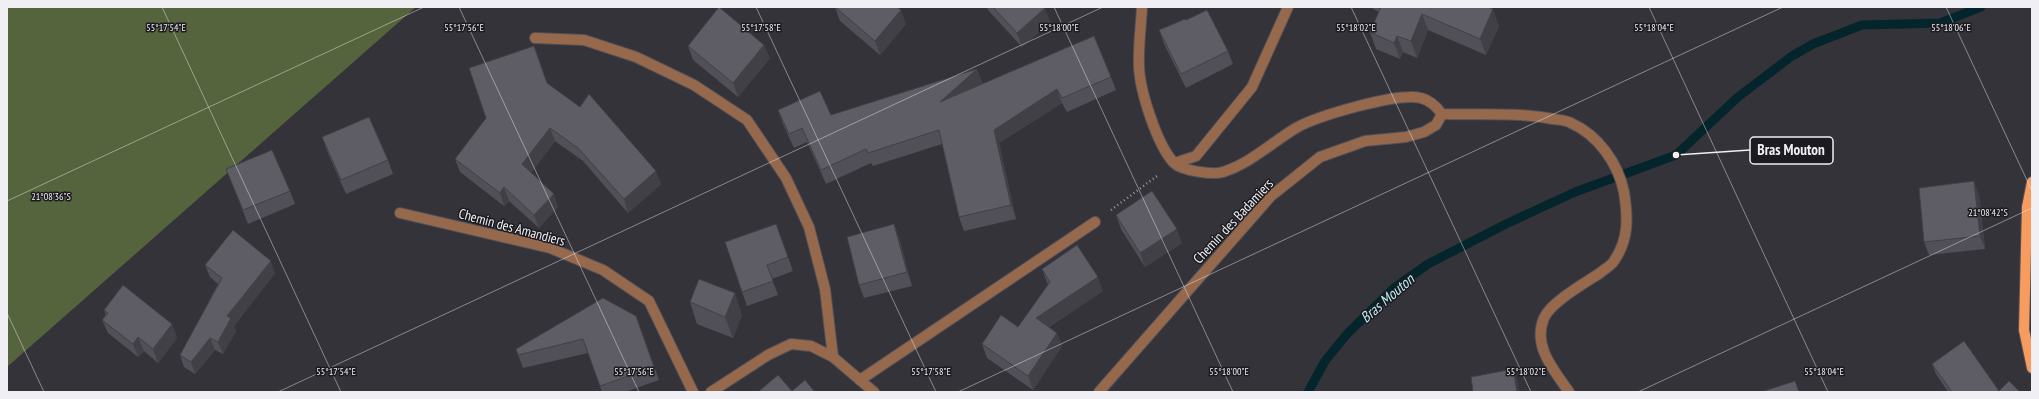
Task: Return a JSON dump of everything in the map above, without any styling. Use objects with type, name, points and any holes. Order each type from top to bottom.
[{"type":"main road","points":[[2032,182],[2027,207],[2024,330],[2032,368]]},
{"type":"street","points":[[1142,7],[1139,68],[1146,105],[1158,137],[1174,163],[1197,172],[1222,172],[1246,162],[1296,128],[1324,116],[1402,97],[1421,98],[1435,104],[1442,114],[1540,117],[1570,122],[1593,137],[1613,160],[1623,187],[1628,215],[1624,245],[1612,263],[1558,302],[1544,317],[1540,332],[1541,346],[1547,360],[1568,392]]},
{"type":"street","points":[[1174,163],[1196,156],[1252,87],[1288,7]]},
{"type":"street","points":[[535,38],[584,40],[636,57],[694,85],[747,120],[786,178],[809,227],[825,289],[833,358]]},
{"type":"street","name":"Chemin des Badamiers","points":[[1099,392],[1271,196],[1320,157],[1365,141],[1406,137],[1424,132],[1436,125],[1442,114]]},
{"type":"street","name":"Chemin des Amandiers","points":[[400,214],[550,248],[603,270],[649,301],[693,392]]},
{"type":"street","points":[[860,380],[1095,222]]},
{"type":"street","points":[[711,392],[768,355],[791,344],[811,346],[833,358],[874,392]]},
{"type":"path","points":[[1095,222],[1174,163]]},
{"type":"green space","points":[[7,7],[416,7],[7,367]]},
{"type":"building","points":[[719,7],[764,45],[733,83],[688,46]]},
{"type":"building","points":[[835,7],[897,7],[901,10],[875,41]]},
{"type":"building","points":[[993,7],[1044,7],[1045,8],[1017,33]]},
{"type":"building","points":[[1381,7],[1487,7],[1493,9],[1480,39],[1422,14],[1411,41],[1397,36],[1394,43],[1370,32]]},
{"type":"building","points":[[1207,10],[1228,51],[1181,74],[1159,30]]},
{"type":"building","points":[[1094,36],[1111,77],[1062,98],[1057,89],[994,130],[1011,205],[959,217],[939,130],[868,153],[866,149],[821,170],[802,128],[789,134],[778,110],[820,91],[831,115],[977,69],[940,102]]},
{"type":"building","points":[[534,46],[547,83],[580,107],[589,94],[656,171],[624,199],[578,148],[550,128],[522,164],[554,194],[534,215],[504,187],[500,193],[455,159],[486,118],[469,68]]},
{"type":"building","points":[[369,117],[388,160],[341,180],[322,137]]},
{"type":"building","points":[[272,150],[290,191],[243,210],[226,169]]},
{"type":"building","points":[[1974,181],[1980,236],[1924,242],[1919,188]]},
{"type":"building","points":[[1152,191],[1177,229],[1140,253],[1116,215]]},
{"type":"building","points":[[776,224],[788,257],[767,265],[773,281],[742,292],[725,242]]},
{"type":"building","points":[[894,224],[907,272],[859,285],[847,237]]},
{"type":"building","points":[[233,230],[271,261],[227,316],[231,318],[218,342],[210,338],[191,362],[180,355],[222,278],[205,265]]},
{"type":"building","points":[[1077,245],[1098,277],[1036,318],[1057,333],[1028,376],[982,344],[1001,315],[1018,327],[1050,282],[1042,269]]},
{"type":"building","points":[[699,279],[735,293],[725,317],[690,302]]},
{"type":"building","points":[[123,285],[172,324],[153,349],[138,337],[133,344],[102,320],[108,313],[104,310]]},
{"type":"building","points":[[603,298],[636,316],[654,367],[600,386],[583,339],[518,355],[516,349]]},
{"type":"building","points":[[1964,341],[1999,391],[2009,381],[2020,392],[1952,392],[1932,364]]},
{"type":"building","points":[[1513,369],[1517,392],[1473,392],[1471,377]]},
{"type":"building","points":[[778,375],[792,391],[805,380],[815,392],[758,392]]},
{"type":"building","points":[[1795,381],[1799,392],[1761,392]]},
{"type":"waterway","name":"Bras Mouton","points":[[1308,392],[1325,361],[1347,334],[1394,288],[1428,264],[1506,224],[1575,192],[1676,155],[1738,97],[1792,56],[1813,44],[1862,25],[1940,23],[1981,7]]},
{"type":"place","name":"Bras Mouton","points":[[1676,155]]}]
